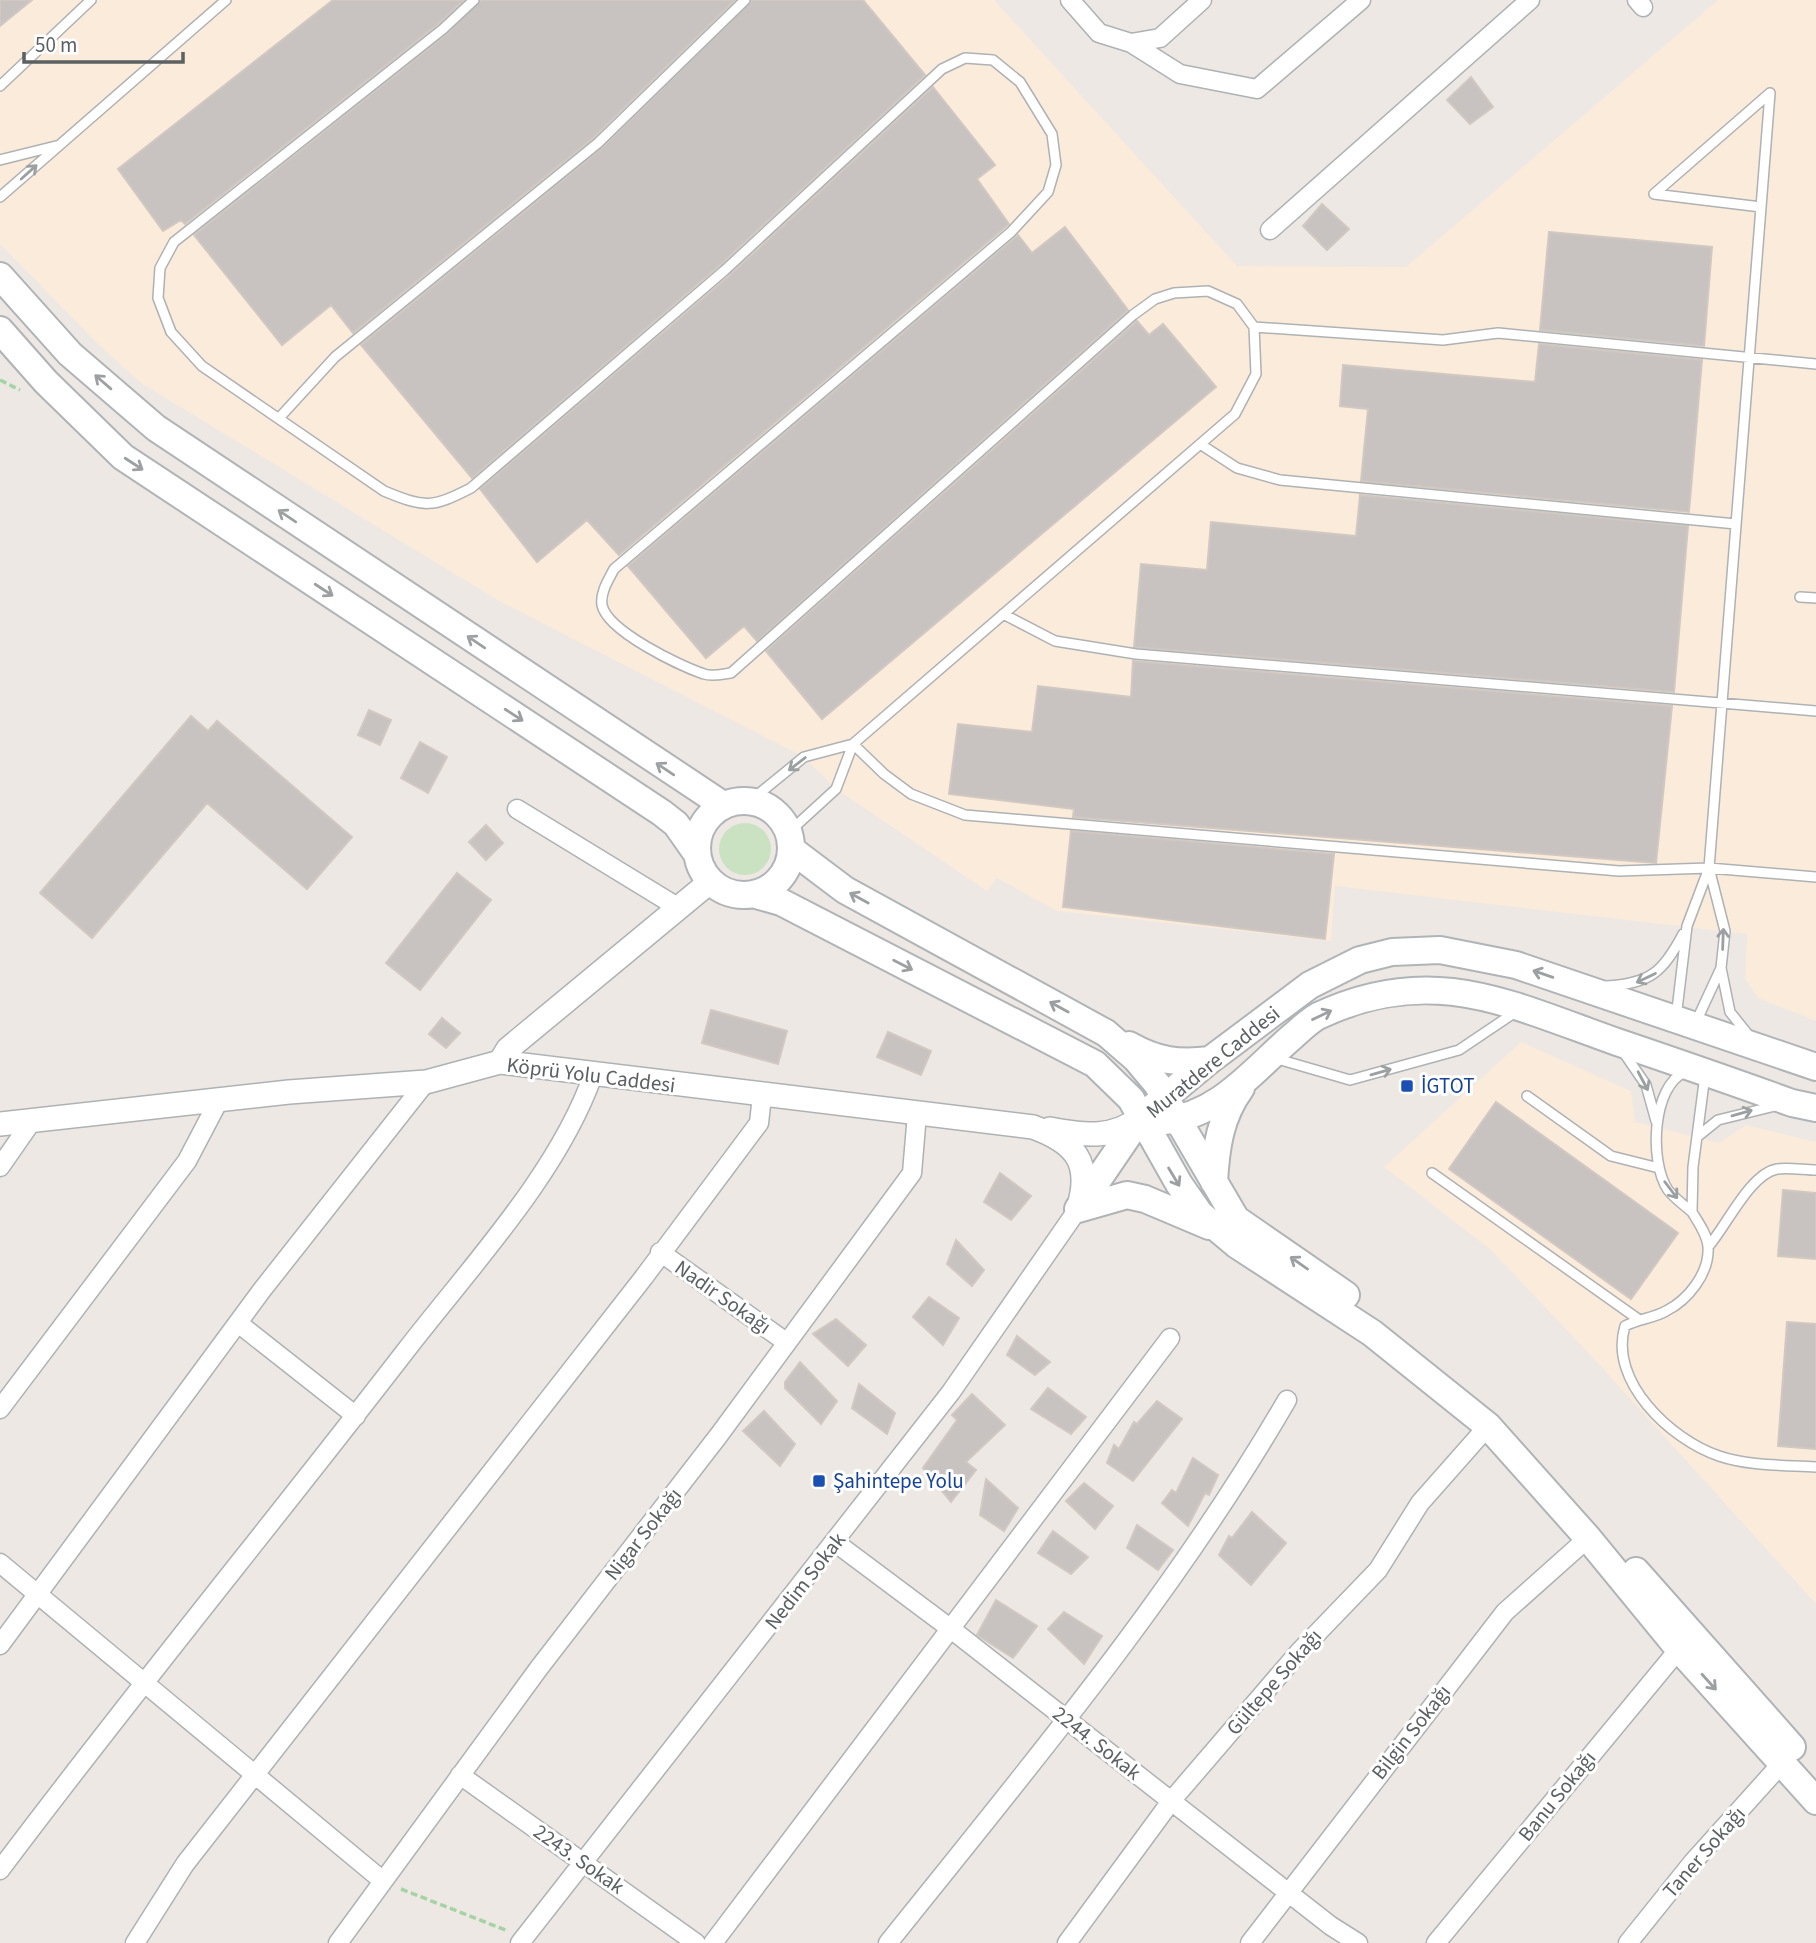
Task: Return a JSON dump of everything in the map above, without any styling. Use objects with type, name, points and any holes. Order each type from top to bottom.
[{"type":"main road","points":[[0,276],[70,354],[156,428],[723,805]]},
{"type":"main road","points":[[0,330],[46,382],[123,457],[662,813],[676,824],[697,854],[711,881],[723,890],[738,895],[768,889],[780,879],[788,866],[790,841]]},
{"type":"main road","points":[[697,854],[704,823],[723,805],[750,801],[772,809],[790,841],[845,890],[1159,1060],[1184,1063],[1210,1060]]},
{"type":"main road","points":[[753,894],[781,902],[1096,1064],[1120,1085],[1200,1214],[1219,1231],[1372,1333],[1488,1426],[1588,1538],[1679,1649],[1816,1801]]},
{"type":"main road","name":"Muratdere Caddesi","points":[[1140,1118],[1210,1060],[1310,985],[1360,960],[1392,952],[1440,950],[1516,965],[1816,1067]]},
{"type":"main road","name":"Muratdere Caddesi","points":[[1140,1118],[1158,1122],[1180,1120],[1224,1098],[1314,1018],[1383,994],[1414,989],[1462,991],[1524,1007],[1614,1041],[1804,1105]]},
{"type":"main road","points":[[1614,1041],[1685,1023]]},
{"type":"main road","points":[[1106,1033],[1136,1059],[1165,1097],[1236,1219],[1350,1298],[1499,1414],[1816,1774]]},
{"type":"main road","points":[[1700,1070],[1760,1049]]},
{"type":"main road","points":[[1213,1182],[1221,1126],[1229,1106],[1246,1081]]},
{"type":"main road","points":[[1078,1209],[1140,1118]]},
{"type":"main road","points":[[1078,1209],[1127,1195],[1145,1199],[1219,1231]]},
{"type":"street","points":[[1070,0],[1099,33],[1131,43],[1180,74],[1257,89],[1361,0]]},
{"type":"street","points":[[1131,43],[1160,38],[1202,0]]},
{"type":"street","points":[[1270,230],[1530,0]]},
{"type":"street","points":[[517,809],[679,908]]},
{"type":"street","points":[[500,1062],[508,1049],[711,881]]},
{"type":"street","name":"Köprü Yolu Caddesi","points":[[0,1124],[219,1100],[426,1082],[500,1062],[762,1096],[1022,1125],[1059,1137],[1070,1146],[1081,1165],[1086,1182],[1078,1209]]},
{"type":"street","points":[[0,1870],[540,1177],[582,1106],[593,1075]]},
{"type":"street","points":[[0,1645],[238,1323],[426,1082]]},
{"type":"street","points":[[135,1943],[185,1864],[759,1123],[762,1096]]},
{"type":"street","points":[[0,1409],[187,1161],[219,1100]]},
{"type":"street","name":"Nigar Sokağı","points":[[338,1943],[538,1668],[719,1435],[912,1173],[917,1114]]},
{"type":"street","points":[[1022,1125],[1081,1135],[1105,1134],[1127,1128],[1140,1118]]},
{"type":"street","points":[[0,1167],[32,1121]]},
{"type":"street","name":"Nedim Sokak","points":[[523,1940],[582,1861],[836,1543],[951,1392],[1078,1209]]},
{"type":"street","name":"Nadir Sokağı","points":[[660,1252],[786,1342]]},
{"type":"street","points":[[238,1323],[356,1416]]},
{"type":"street","points":[[713,1943],[1170,1338]]},
{"type":"street","points":[[888,1943],[1067,1720],[1174,1576],[1287,1400]]},
{"type":"street","name":"Gültepe Sokağı","points":[[1067,1943],[1172,1800],[1299,1652],[1378,1570],[1420,1503],[1488,1426]]},
{"type":"street","name":"Bilgin Sokağı","points":[[1250,1943],[1287,1891],[1504,1612],[1588,1538]]},
{"type":"street","name":"2244. Sokak","points":[[836,1543],[951,1629],[1331,1926],[1358,1943]]},
{"type":"street","points":[[0,1563],[383,1881]]},
{"type":"street","name":"Banu Sokağı","points":[[1436,1943],[1679,1649]]},
{"type":"street","name":"Taner Sokağı","points":[[1628,1943],[1693,1861],[1782,1763]]},
{"type":"street","name":"2243. Sokak","points":[[460,1775],[696,1943]]},
{"type":"lane","points":[[0,86],[91,0]]},
{"type":"lane","points":[[0,197],[226,0]]},
{"type":"lane","points":[[474,0],[443,29],[174,242],[160,268],[158,298],[171,332],[202,366],[280,417],[384,491],[411,502],[438,505],[471,488],[725,270],[942,69],[965,58],[993,60],[1020,82],[1052,134],[1056,165],[1048,192],[1011,232],[614,569],[604,588],[602,605],[612,622],[636,640],[706,675],[731,673],[1133,315],[1155,299],[1174,293],[1208,291],[1237,304],[1254,327],[1256,374],[1235,414],[853,744],[804,757],[750,801]]},
{"type":"lane","points":[[280,417],[335,357],[598,143],[745,0]]},
{"type":"lane","points":[[1578,986],[1626,985],[1643,981],[1670,958],[1687,926],[1709,868],[1770,93],[1654,194],[1761,207]]},
{"type":"lane","points":[[0,160],[57,145]]},
{"type":"lane","points":[[1254,327],[1443,340],[1498,333],[1816,364]]},
{"type":"lane","points":[[1200,444],[1237,468],[1280,480],[1736,524]]},
{"type":"lane","points":[[1800,597],[1816,598]]},
{"type":"lane","points":[[1003,614],[1055,641],[1136,654],[1816,711]]},
{"type":"lane","points":[[790,841],[836,789],[853,744]]},
{"type":"lane","points":[[853,744],[884,774],[911,794],[965,815],[1619,871],[1709,868],[1816,877]]},
{"type":"lane","points":[[1709,868],[1725,931],[1721,968],[1724,997],[1730,1013],[1760,1049]]},
{"type":"lane","points":[[1685,1023],[1687,926]]},
{"type":"lane","points":[[1685,1023],[1721,968]]},
{"type":"lane","points":[[1269,1056],[1350,1080],[1459,1050],[1524,1007]]},
{"type":"lane","points":[[1614,1041],[1646,1084],[1654,1104],[1657,1127]]},
{"type":"lane","points":[[1692,1212],[1700,1070],[1679,1074],[1668,1085],[1657,1127],[1655,1148],[1668,1190],[1692,1212],[1708,1247]]},
{"type":"lane","points":[[1527,1096],[1611,1156],[1659,1168]]},
{"type":"lane","points":[[1697,1137],[1718,1121],[1735,1114],[1804,1105]]},
{"type":"lane","points":[[1816,1170],[1780,1168],[1768,1172],[1750,1185],[1726,1226],[1708,1247],[1696,1286],[1684,1300],[1664,1313],[1638,1319],[1625,1326],[1622,1338],[1625,1360],[1634,1386],[1650,1409],[1669,1426],[1719,1456],[1816,1467]]},
{"type":"lane","points":[[1432,1173],[1638,1319]]},
{"type":"path","points":[[383,1881],[523,1940]]},
{"type":"shaded area","points":[[0,0],[994,0],[1237,266],[1406,267],[1718,0],[1816,0],[1816,1021],[1758,998],[1745,979],[1747,934],[1335,886],[1331,941],[1057,911],[997,878],[987,891],[836,789],[804,757],[499,601],[141,383],[97,343],[0,244]]},
{"type":"shaded area","points":[[1521,1042],[1631,1091],[1635,1122],[1719,1143],[1746,1125],[1816,1142],[1816,1604],[1596,1361],[1491,1250],[1384,1167]]},
{"type":"green space","points":[[745,823],[755,825],[763,831],[769,839],[769,859],[763,867],[755,873],[745,875],[735,873],[727,867],[721,859],[719,849],[721,839],[727,831],[735,825]]},
{"type":"building","points":[[0,0],[32,0],[0,26]]},
{"type":"building","points":[[333,0],[464,0],[438,24],[185,224],[181,220],[163,231],[118,169]]},
{"type":"building","points":[[481,0],[735,0],[593,138],[353,333],[331,305],[282,345],[194,235],[447,34]]},
{"type":"building","points":[[752,0],[863,0],[925,75],[720,265],[472,478],[361,345],[602,148]]},
{"type":"building","points":[[1471,77],[1493,107],[1470,124],[1447,100]]},
{"type":"building","points":[[933,87],[995,165],[977,179],[1009,224],[619,555],[587,520],[537,562],[480,489],[730,275]]},
{"type":"building","points":[[1322,204],[1349,229],[1327,250],[1303,226]]},
{"type":"building","points":[[1065,227],[1128,310],[757,641],[744,626],[706,658],[628,566],[1018,235],[1032,253]]},
{"type":"building","points":[[1549,232],[1712,247],[1704,346],[1540,330]]},
{"type":"building","points":[[1137,321],[1149,335],[1163,324],[1216,387],[822,719],[766,651]]},
{"type":"building","points":[[1539,344],[1702,360],[1689,512],[1361,481],[1368,409],[1340,406],[1343,365],[1535,382]]},
{"type":"building","points":[[1360,495],[1688,526],[1674,692],[1134,647],[1141,564],[1207,570],[1211,522],[1356,536]]},
{"type":"building","points":[[1133,661],[1672,706],[1656,863],[1073,817],[1074,809],[949,794],[958,724],[1032,732],[1038,686],[1131,697]]},
{"type":"building","points":[[369,710],[391,720],[380,745],[358,735]]},
{"type":"building","points":[[191,716],[208,731],[217,721],[352,837],[307,889],[207,803],[92,938],[40,893]]},
{"type":"building","points":[[420,742],[447,757],[428,793],[401,778]]},
{"type":"building","points":[[486,825],[503,843],[486,860],[469,842]]},
{"type":"building","points":[[1071,831],[1334,854],[1325,939],[1063,907]]},
{"type":"building","points":[[457,873],[491,900],[420,990],[386,963]]},
{"type":"building","points":[[711,1010],[787,1031],[778,1064],[702,1043]]},
{"type":"building","points":[[442,1018],[460,1033],[446,1048],[429,1034]]},
{"type":"building","points":[[888,1032],[931,1051],[921,1075],[877,1057]]},
{"type":"building","points":[[1496,1102],[1678,1233],[1631,1299],[1449,1169]]},
{"type":"building","points":[[1000,1173],[1031,1196],[1011,1220],[984,1202]]},
{"type":"building","points":[[1783,1190],[1816,1193],[1816,1259],[1778,1256]]},
{"type":"building","points":[[956,1240],[984,1270],[972,1286],[947,1264]]},
{"type":"building","points":[[929,1297],[959,1318],[943,1345],[913,1317]]},
{"type":"building","points":[[836,1319],[866,1345],[848,1366],[813,1334]]},
{"type":"building","points":[[1787,1322],[1816,1324],[1816,1449],[1778,1446]]},
{"type":"building","points":[[1017,1336],[1050,1362],[1035,1375],[1007,1355]]},
{"type":"building","points":[[800,1362],[837,1401],[821,1424],[785,1388],[785,1382]]},
{"type":"building","points":[[859,1384],[895,1413],[887,1434],[852,1408]]},
{"type":"building","points":[[1048,1388],[1086,1417],[1071,1434],[1031,1409]]},
{"type":"building","points":[[972,1394],[1005,1425],[966,1462],[976,1470],[951,1502],[923,1468],[957,1420],[952,1415]]},
{"type":"building","points":[[1157,1401],[1182,1419],[1133,1481],[1107,1463],[1114,1445],[1119,1449],[1134,1422],[1137,1424]]},
{"type":"building","points":[[764,1411],[795,1444],[780,1466],[743,1431]]},
{"type":"building","points":[[1193,1458],[1218,1475],[1209,1495],[1205,1493],[1188,1526],[1162,1503],[1172,1490],[1176,1493]]},
{"type":"building","points":[[986,1479],[1018,1508],[1004,1531],[980,1515]]},
{"type":"building","points":[[1084,1483],[1113,1506],[1095,1529],[1066,1501]]},
{"type":"building","points":[[1252,1512],[1286,1543],[1251,1585],[1219,1555],[1229,1536],[1232,1538]]},
{"type":"building","points":[[1137,1525],[1173,1550],[1158,1570],[1127,1548]]},
{"type":"building","points":[[1053,1531],[1088,1557],[1071,1574],[1038,1553]]},
{"type":"building","points":[[996,1600],[1037,1626],[1013,1658],[977,1635]]},
{"type":"building","points":[[1064,1612],[1102,1636],[1084,1664],[1048,1629]]},
{"type":"place","name":"İGTOT","points":[[1407,1086]]},
{"type":"place","name":"Şahintepe Yolu","points":[[819,1481]]}]
